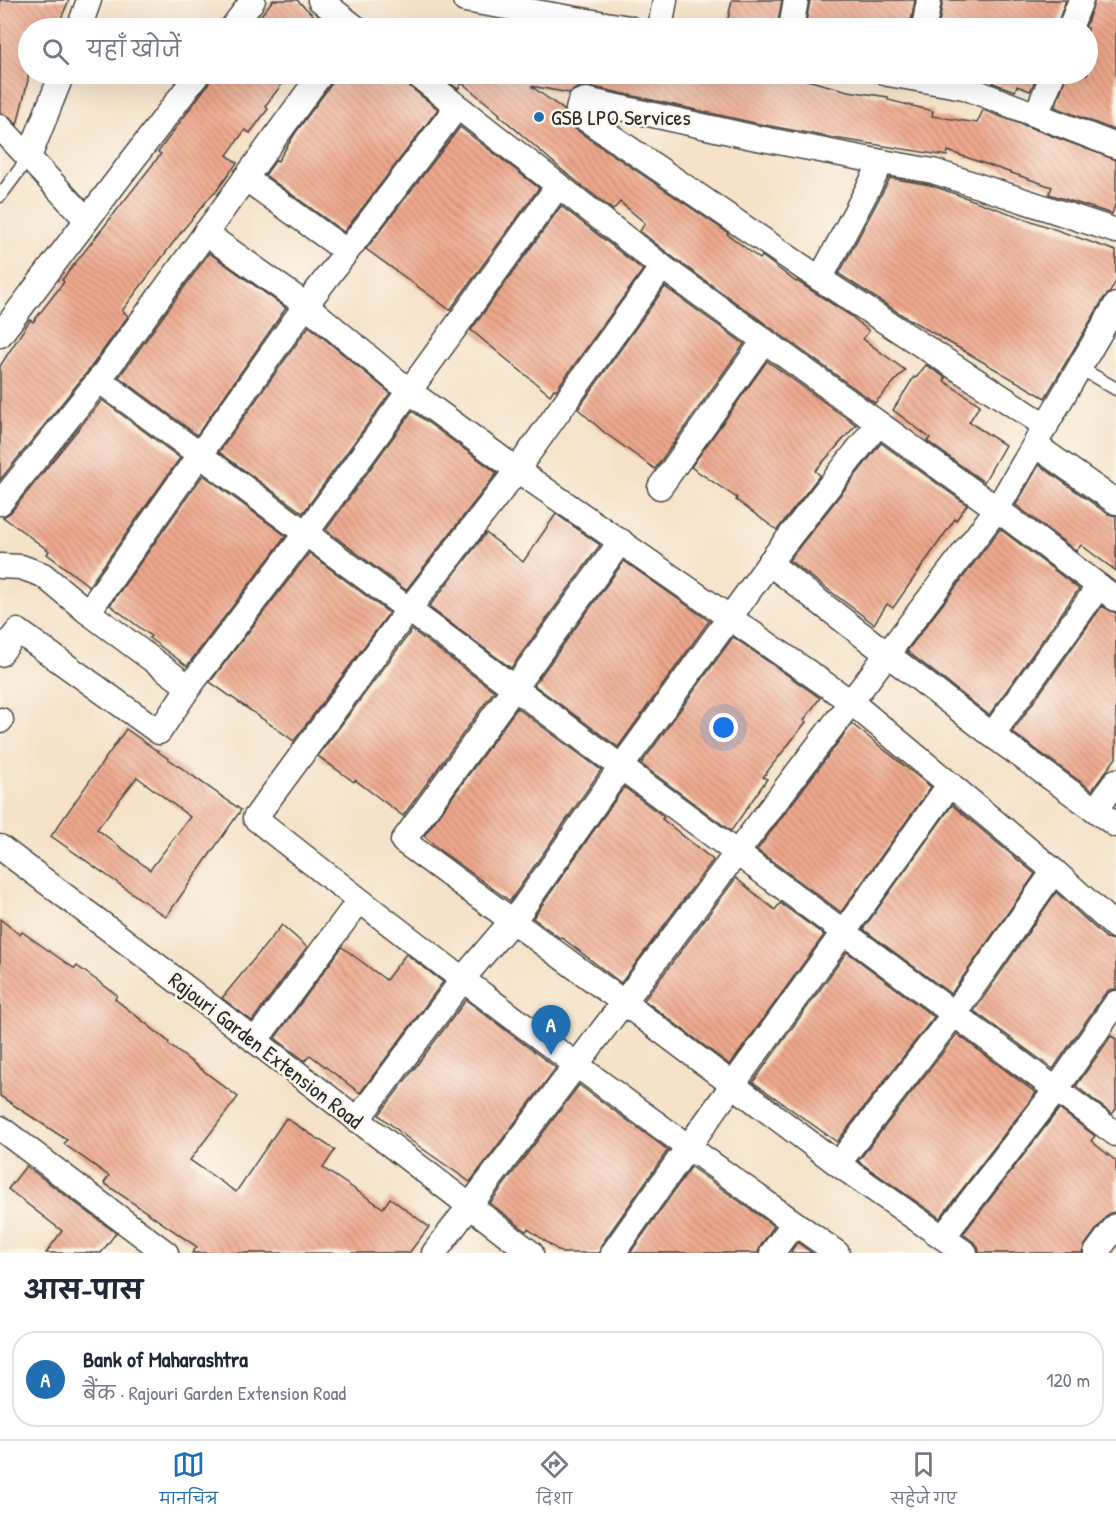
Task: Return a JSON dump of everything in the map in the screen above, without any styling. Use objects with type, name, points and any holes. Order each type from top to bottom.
[{"type":"street","points":[[83,18],[89,0]]},
{"type":"street","points":[[240,18],[254,0]]},
{"type":"street","points":[[320,0],[342,18]]},
{"type":"street","points":[[465,0],[530,6],[584,18]]},
{"type":"street","points":[[662,18],[666,0]]},
{"type":"street","points":[[793,18],[796,0]]},
{"type":"street","points":[[926,18],[929,0]]},
{"type":"street","points":[[1074,18],[1081,0]]},
{"type":"street","points":[[29,157],[58,84]]},
{"type":"street","points":[[0,335],[190,84]]},
{"type":"street","points":[[0,503],[99,380],[314,84]]},
{"type":"street","points":[[428,84],[662,267],[997,509],[1108,593],[992,735]]},
{"type":"street","points":[[951,84],[964,87],[1116,146]]},
{"type":"street","points":[[1036,115],[1049,84]]},
{"type":"street","points":[[1116,231],[933,171],[752,137],[586,100],[580,102],[578,110],[580,116],[820,279],[1040,436],[1116,502]]},
{"type":"street","points":[[88,612],[306,305],[457,107]]},
{"type":"street","points":[[0,127],[87,220]]},
{"type":"street","points":[[820,279],[882,162]]},
{"type":"street","points":[[245,178],[346,251]]},
{"type":"street","points":[[0,654],[18,631],[159,732],[189,687],[306,533],[558,186]]},
{"type":"street","points":[[205,233],[306,305],[409,391],[517,470],[851,702],[1054,871],[1116,927]]},
{"type":"street","points":[[662,267],[517,470],[409,609],[255,818],[359,901],[575,1065],[837,1253]]},
{"type":"street","points":[[434,1253],[997,509],[1116,305]]},
{"type":"street","points":[[660,487],[764,341]]},
{"type":"street","points":[[99,380],[1116,1134]]},
{"type":"street","points":[[357,1120],[462,980],[512,920],[769,563],[878,424]]},
{"type":"street","points":[[621,541],[403,841],[623,1002],[838,1164],[964,1253]]},
{"type":"street","points":[[769,563],[992,735],[1116,825]]},
{"type":"street","points":[[0,566],[21,567],[43,575],[88,612],[189,687]]},
{"type":"street","points":[[1096,809],[1116,781]]},
{"type":"street","points":[[613,1253],[950,784]]},
{"type":"street","name":"Rajouri Garden Extension Road","points":[[0,847],[357,1120],[510,1253]]},
{"type":"street","name":"Rajouri Garden Extension Road","points":[[0,867],[464,1211],[531,1253]]},
{"type":"street","points":[[838,1164],[954,1014],[1054,871]]},
{"type":"street","points":[[255,1041],[359,901]]},
{"type":"street","points":[[944,1237],[1056,1090],[1116,1003]]},
{"type":"street","points":[[0,1128],[141,1246],[166,1253]]},
{"type":"street","points":[[772,1253],[794,1223]]},
{"type":"street","points":[[1096,1253],[1116,1226]]},
{"type":"lane","points":[[0,196],[29,157]]},
{"type":"lane","points":[[1080,368],[1116,389]]},
{"type":"building","points":[[0,0],[69,0],[61,18],[18,18],[18,84],[27,84],[17,125],[10,117],[0,113]]},
{"type":"building","points":[[273,0],[297,0],[316,18],[259,18]]},
{"type":"building","points":[[732,0],[782,0],[779,18],[728,18]]},
{"type":"building","points":[[810,0],[915,0],[912,18],[807,18]]},
{"type":"building","points":[[943,0],[1066,0],[1060,18],[940,18]]},
{"type":"building","points":[[1095,0],[1116,0],[1116,131],[1055,107],[1063,84],[1098,84],[1098,18],[1089,18]]},
{"type":"building","points":[[208,84],[282,84],[265,106],[268,109],[250,133],[245,130],[227,155],[237,163],[122,311],[128,316],[88,371],[0,480],[0,366],[30,320],[33,322],[64,282],[62,280],[161,154],[158,152]]},
{"type":"building","points":[[332,84],[406,84],[438,109],[344,232],[265,175],[276,160],[278,161]]},
{"type":"building","points":[[451,84],[461,84],[458,89]]},
{"type":"building","points":[[463,84],[822,84],[888,97],[888,100],[933,111],[932,116],[977,123],[983,110],[1116,160],[1116,202],[1112,214],[1049,194],[1052,187],[948,151],[947,156],[834,138],[589,86],[581,86],[569,93],[531,86],[564,110],[572,127],[728,233],[760,259],[762,256],[796,282],[851,316],[869,331],[863,339],[905,370],[875,403],[674,258],[640,231],[645,223],[620,202],[613,210],[561,169]]},
{"type":"building","points":[[996,84],[1033,84],[1030,91],[1017,86],[1015,91]]},
{"type":"building","points":[[460,127],[539,188],[450,310],[366,249]]},
{"type":"building","points":[[890,178],[930,185],[1116,251],[1116,281],[1045,398],[902,315],[839,274]]},
{"type":"building","points":[[561,206],[643,270],[556,390],[554,389],[550,395],[471,330]]},
{"type":"building","points":[[209,253],[286,308],[197,435],[119,377]]},
{"type":"building","points":[[665,287],[744,344],[655,469],[605,433],[578,409]]},
{"type":"building","points":[[309,326],[390,393],[303,513],[219,452]]},
{"type":"building","points":[[767,361],[856,425],[815,471],[820,475],[777,530],[736,500],[737,498],[691,467]]},
{"type":"building","points":[[926,365],[946,378],[944,381],[980,405],[969,422],[1005,445],[984,482],[927,441],[930,438],[893,410],[914,377],[916,378]]},
{"type":"building","points":[[102,400],[180,458],[89,586],[47,554],[49,551],[3,517],[11,512]]},
{"type":"building","points":[[412,411],[497,473],[406,590],[326,530]]},
{"type":"building","points":[[881,443],[967,505],[893,608],[887,604],[874,624],[789,560]]},
{"type":"building","points":[[1039,465],[1108,514],[1116,516],[1116,571],[1081,545],[1076,551],[1016,505]]},
{"type":"building","points":[[203,475],[286,536],[187,666],[110,605]]},
{"type":"building","points":[[556,514],[600,545],[511,668],[429,607],[486,533],[523,562]]},
{"type":"building","points":[[1000,529],[1079,589],[989,715],[907,651]]},
{"type":"building","points":[[309,553],[389,613],[294,741],[210,682]]},
{"type":"building","points":[[624,561],[709,621],[618,747],[534,685]]},
{"type":"building","points":[[1102,606],[1116,613],[1116,758],[1092,790],[1012,732]]},
{"type":"building","points":[[412,630],[494,691],[403,816],[318,756]]},
{"type":"building","points":[[733,637],[820,698],[804,720],[806,722],[763,777],[767,779],[731,831],[641,764]]},
{"type":"building","points":[[517,708],[601,770],[510,901],[424,836]]},
{"type":"building","points":[[852,724],[931,787],[841,912],[757,850]]},
{"type":"building","points":[[126,729],[241,810],[166,917],[51,836]],"holes":[[[137,777],[190,817],[150,870],[97,829]]]},
{"type":"building","points":[[624,787],[664,817],[662,819],[713,860],[621,983],[533,918]]},
{"type":"building","points":[[952,805],[1035,874],[951,994],[863,929]]},
{"type":"building","points":[[736,878],[775,910],[780,903],[824,935],[730,1065],[644,1000]]},
{"type":"building","points":[[1056,892],[1106,938],[1116,941],[1116,989],[1109,990],[1104,995],[1053,1069],[974,1011]]},
{"type":"building","points":[[0,919],[20,935],[22,932],[75,969],[77,966],[117,995],[115,999],[169,1042],[168,1044],[238,1097],[190,1160],[236,1192],[286,1118],[335,1150],[323,1168],[383,1208],[390,1198],[429,1227],[409,1253],[192,1253],[197,1247],[104,1183],[109,1176],[64,1144],[67,1140],[0,1096]]},
{"type":"building","points":[[282,925],[307,947],[252,1021],[222,998]]},
{"type":"building","points":[[342,947],[386,980],[406,954],[443,982],[360,1093],[310,1055],[305,1061],[275,1038]]},
{"type":"building","points":[[847,952],[934,1017],[837,1142],[753,1082]]},
{"type":"building","points":[[466,1000],[556,1068],[470,1182],[379,1115]]},
{"type":"building","points":[[957,1034],[1036,1093],[940,1218],[858,1161]]},
{"type":"building","points":[[1111,1036],[1116,1039],[1116,1109],[1112,1114],[1076,1086]]},
{"type":"building","points":[[579,1085],[668,1150],[601,1245],[599,1253],[562,1253],[528,1229],[526,1231],[490,1203]]},
{"type":"building","points":[[1059,1109],[1095,1136],[1091,1141],[1116,1161],[1116,1212],[1110,1213],[1105,1218],[1085,1245],[1082,1253],[979,1253],[978,1246],[963,1234]]},
{"type":"building","points":[[26,1166],[116,1233],[101,1253],[46,1253],[62,1231],[8,1189]]},
{"type":"building","points":[[691,1167],[774,1226],[758,1253],[630,1253]]},
{"type":"building","points":[[797,1242],[812,1253],[790,1253]]},
{"type":"place","name":"GSB LPO Services","points":[[539,117]]},
{"type":"place","name":"Bank of Maharashtra","points":[[551,1055]]}]
